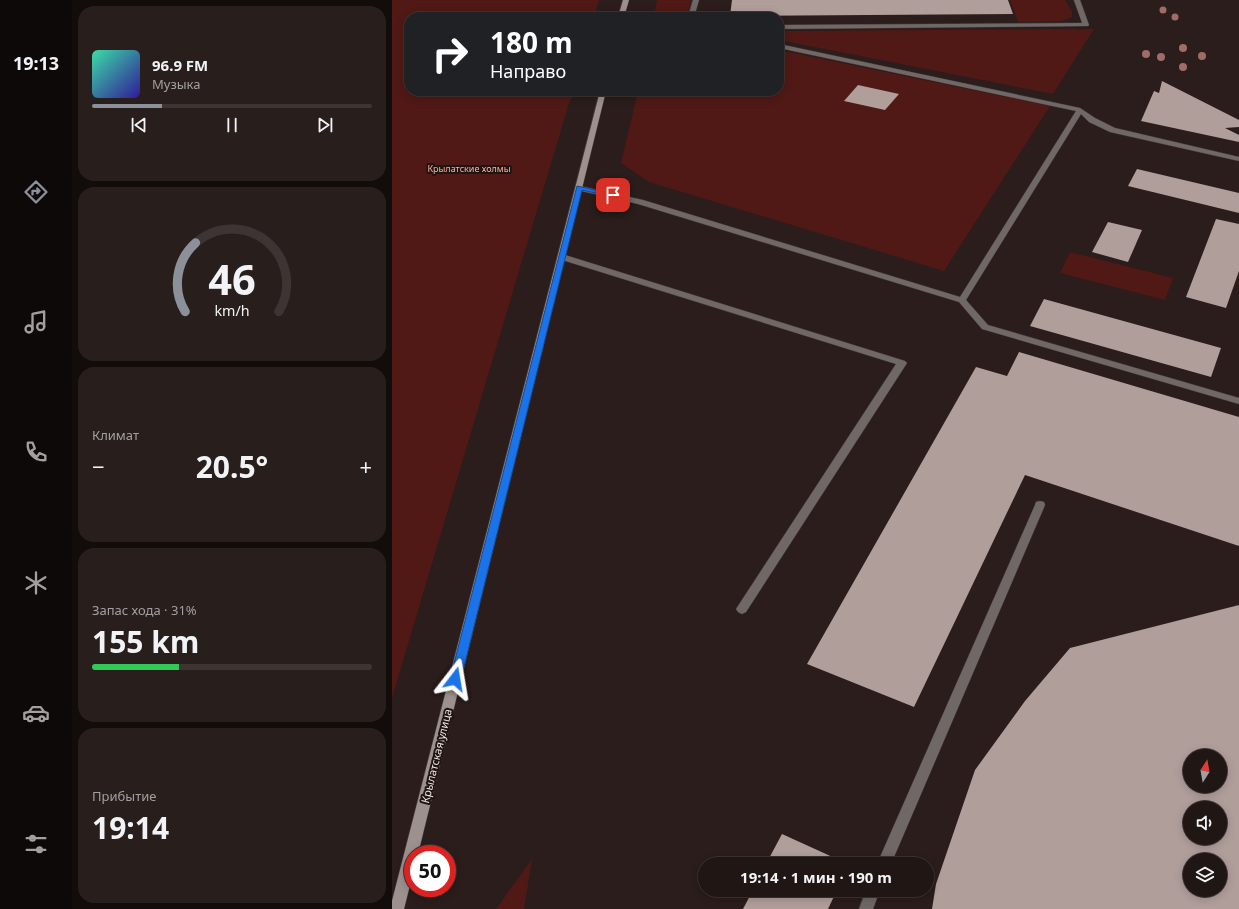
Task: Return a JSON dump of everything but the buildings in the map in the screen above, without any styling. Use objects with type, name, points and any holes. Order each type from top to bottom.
[{"type":"main road","points":[[622,12],[626,0]]},
{"type":"main road","name":"Крылатская улица","points":[[397,909],[580,188],[602,96]]},
{"type":"lane","points":[[692,12],[696,0]]},
{"type":"lane","points":[[784,28],[1086,25],[1077,0]]},
{"type":"lane","points":[[784,47],[1080,110],[1092,120],[1113,130],[1239,159]]},
{"type":"lane","points":[[962,300],[1080,110]]},
{"type":"lane","points":[[580,188],[640,202],[962,300],[985,327],[1239,401]]},
{"type":"lane","points":[[562,257],[902,363],[742,609]]},
{"type":"lane","points":[[887,857],[1040,505]]},
{"type":"lane","points":[[866,909],[870,897]]},
{"type":"green space","name":"Крылатские холмы","points":[[392,0],[599,0],[595,12],[404,12],[404,96],[573,96],[569,103],[392,698]]},
{"type":"green space","points":[[657,0],[691,0],[688,12],[655,12]]},
{"type":"green space","points":[[1010,0],[1065,0],[1072,11],[1072,17],[1062,21],[1018,22]]},
{"type":"green space","points":[[1094,29],[1053,94],[784,41],[784,31]]},
{"type":"green space","points":[[784,51],[1050,106],[944,271],[649,182],[621,163],[637,96],[784,96]]},
{"type":"green space","points":[[1070,252],[1173,278],[1165,300],[1060,273]]},
{"type":"green space","points":[[532,859],[524,909],[496,909]]},
{"type":"route","points":[[455,679],[580,188],[613,195]]}]
